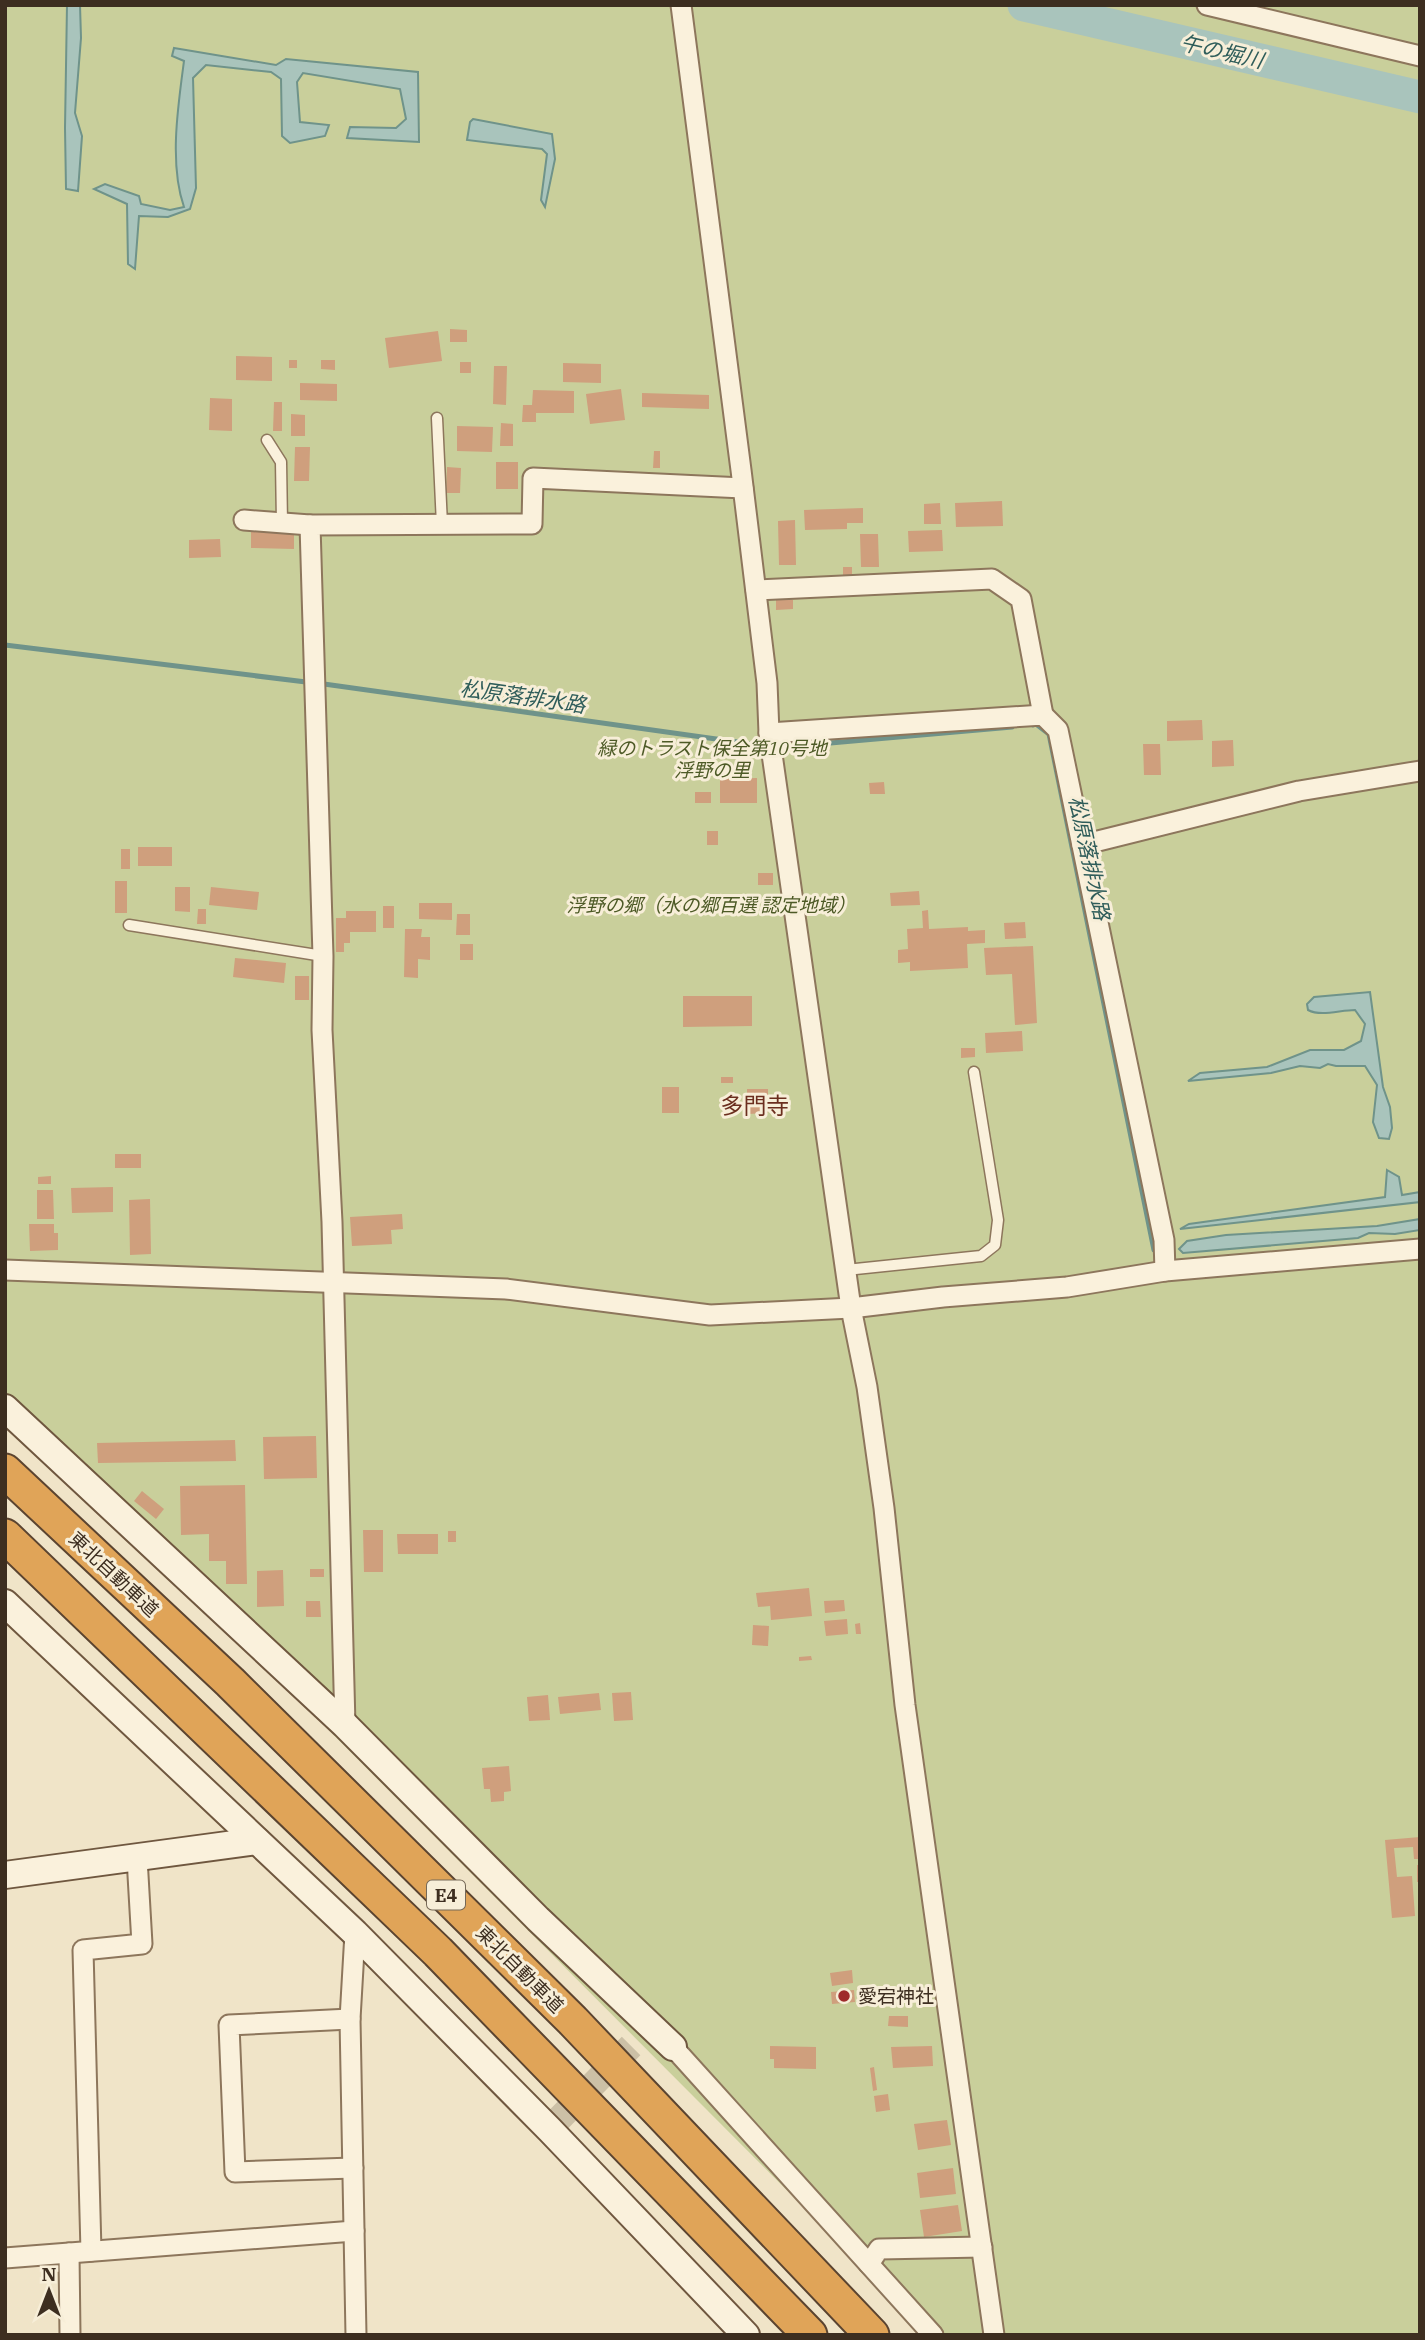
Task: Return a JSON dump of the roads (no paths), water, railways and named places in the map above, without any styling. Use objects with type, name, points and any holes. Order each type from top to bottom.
[{"type":"highway","name":"東北自動車道","points":[[5,1471],[230,1682],[573,2021],[872,2335]]},
{"type":"highway","name":"E4","points":[[5,1536],[438,1952],[810,2335]]},
{"type":"street","points":[[681,5],[743,488],[766,683],[769,733],[851,1308],[873,1427],[905,1705],[994,2335]]},
{"type":"street","points":[[1207,5],[1420,56]]},
{"type":"street","points":[[244,520],[310,525],[533,524],[533,478],[743,488]]},
{"type":"street","points":[[310,525],[323,956],[322,1030],[332,1222],[345,1725]]},
{"type":"street","points":[[755,590],[992,579],[1021,599],[1042,715],[1058,730],[1164,1240],[1166,1271]]},
{"type":"street","points":[[769,733],[1042,715]]},
{"type":"street","points":[[1082,845],[1299,790],[1420,771]]},
{"type":"street","points":[[5,1270],[506,1289],[710,1315],[851,1308],[1067,1287],[1166,1271],[1420,1249]]},
{"type":"street","points":[[5,1408],[345,1725],[538,1919],[644,2033],[673,2048],[933,2335]]},
{"type":"street","points":[[5,1603],[554,2125],[746,2335]]},
{"type":"street","points":[[5,1875],[257,1841]]},
{"type":"street","points":[[91,2251],[83,1950],[142,1944],[137,1858]]},
{"type":"street","points":[[355,1933],[350,2020],[356,2335]]},
{"type":"street","points":[[350,2020],[229,2025],[235,2172],[353,2168]]},
{"type":"street","points":[[5,2258],[354,2231]]},
{"type":"street","points":[[869,2264],[879,2249],[982,2247]]},
{"type":"street","points":[[69,2253],[70,2335]]},
{"type":"lane","points":[[437,418],[442,525]]},
{"type":"lane","points":[[267,440],[281,462],[282,523]]},
{"type":"lane","points":[[129,925],[323,956]]},
{"type":"lane","points":[[846,1270],[981,1256],[995,1245],[998,1220],[974,1072]]},
{"type":"water","points":[[67,5],[80,5],[81,38],[75,113],[82,136],[78,191],[66,189]]},
{"type":"water","points":[[174,48],[276,65],[286,59],[418,72],[419,142],[347,138],[350,127],[396,128],[406,119],[400,89],[303,73],[297,82],[300,122],[329,125],[325,136],[290,143],[282,136],[281,79],[271,72],[206,65],[193,78],[196,188],[190,209],[168,217],[139,216],[135,269],[128,264],[127,204],[94,189],[105,184],[139,196],[141,204],[170,210],[184,207],[179,190],[176,154],[177,116],[184,61],[172,56]]},
{"type":"water","points":[[473,119],[552,134],[555,159],[545,207],[541,200],[547,154],[542,149],[467,140]]},
{"type":"water","points":[[1370,992],[1383,1087],[1390,1107],[1392,1128],[1389,1139],[1379,1138],[1373,1122],[1377,1085],[1365,1066],[1300,1066],[1271,1073],[1188,1081],[1200,1073],[1267,1067],[1310,1050],[1344,1050],[1361,1041],[1365,1024],[1355,1010],[1319,1013],[1308,1010],[1307,1004],[1314,997]]},
{"type":"water","points":[[1387,1170],[1399,1177],[1402,1195],[1420,1192],[1420,1202],[1180,1229],[1189,1224],[1385,1197]]},
{"type":"water","points":[[1420,1219],[1420,1230],[1395,1234],[1369,1233],[1358,1238],[1183,1253],[1179,1249],[1187,1241],[1226,1235],[1377,1226]]},
{"type":"waterway","name":"午の堀川","points":[[1024,5],[1420,97]]},
{"type":"waterway","name":"松原落排水路","points":[[5,645],[306,682]]},
{"type":"waterway","name":"松原落排水路","points":[[324,684],[759,745]]},
{"type":"waterway","name":"松原落排水路","points":[[1033,725],[1036,724],[1049,734],[1154,1250]]},
{"type":"waterway","name":"松原落排水路","points":[[785,747],[1012,727]]},
{"type":"tunnel","points":[[558,2120],[638,2039]]},
{"type":"place","name":"愛宕神社","points":[[844,1996]]},
{"type":"district","name":"多門寺","points":[[755,1105]]},
{"type":"park label","name":"緑のトラスト保全第10号地 浮野の里","points":[[712,759]]},
{"type":"park label","name":"浮野の郷（水の郷百選 認定地域）","points":[[711,905]]}]
